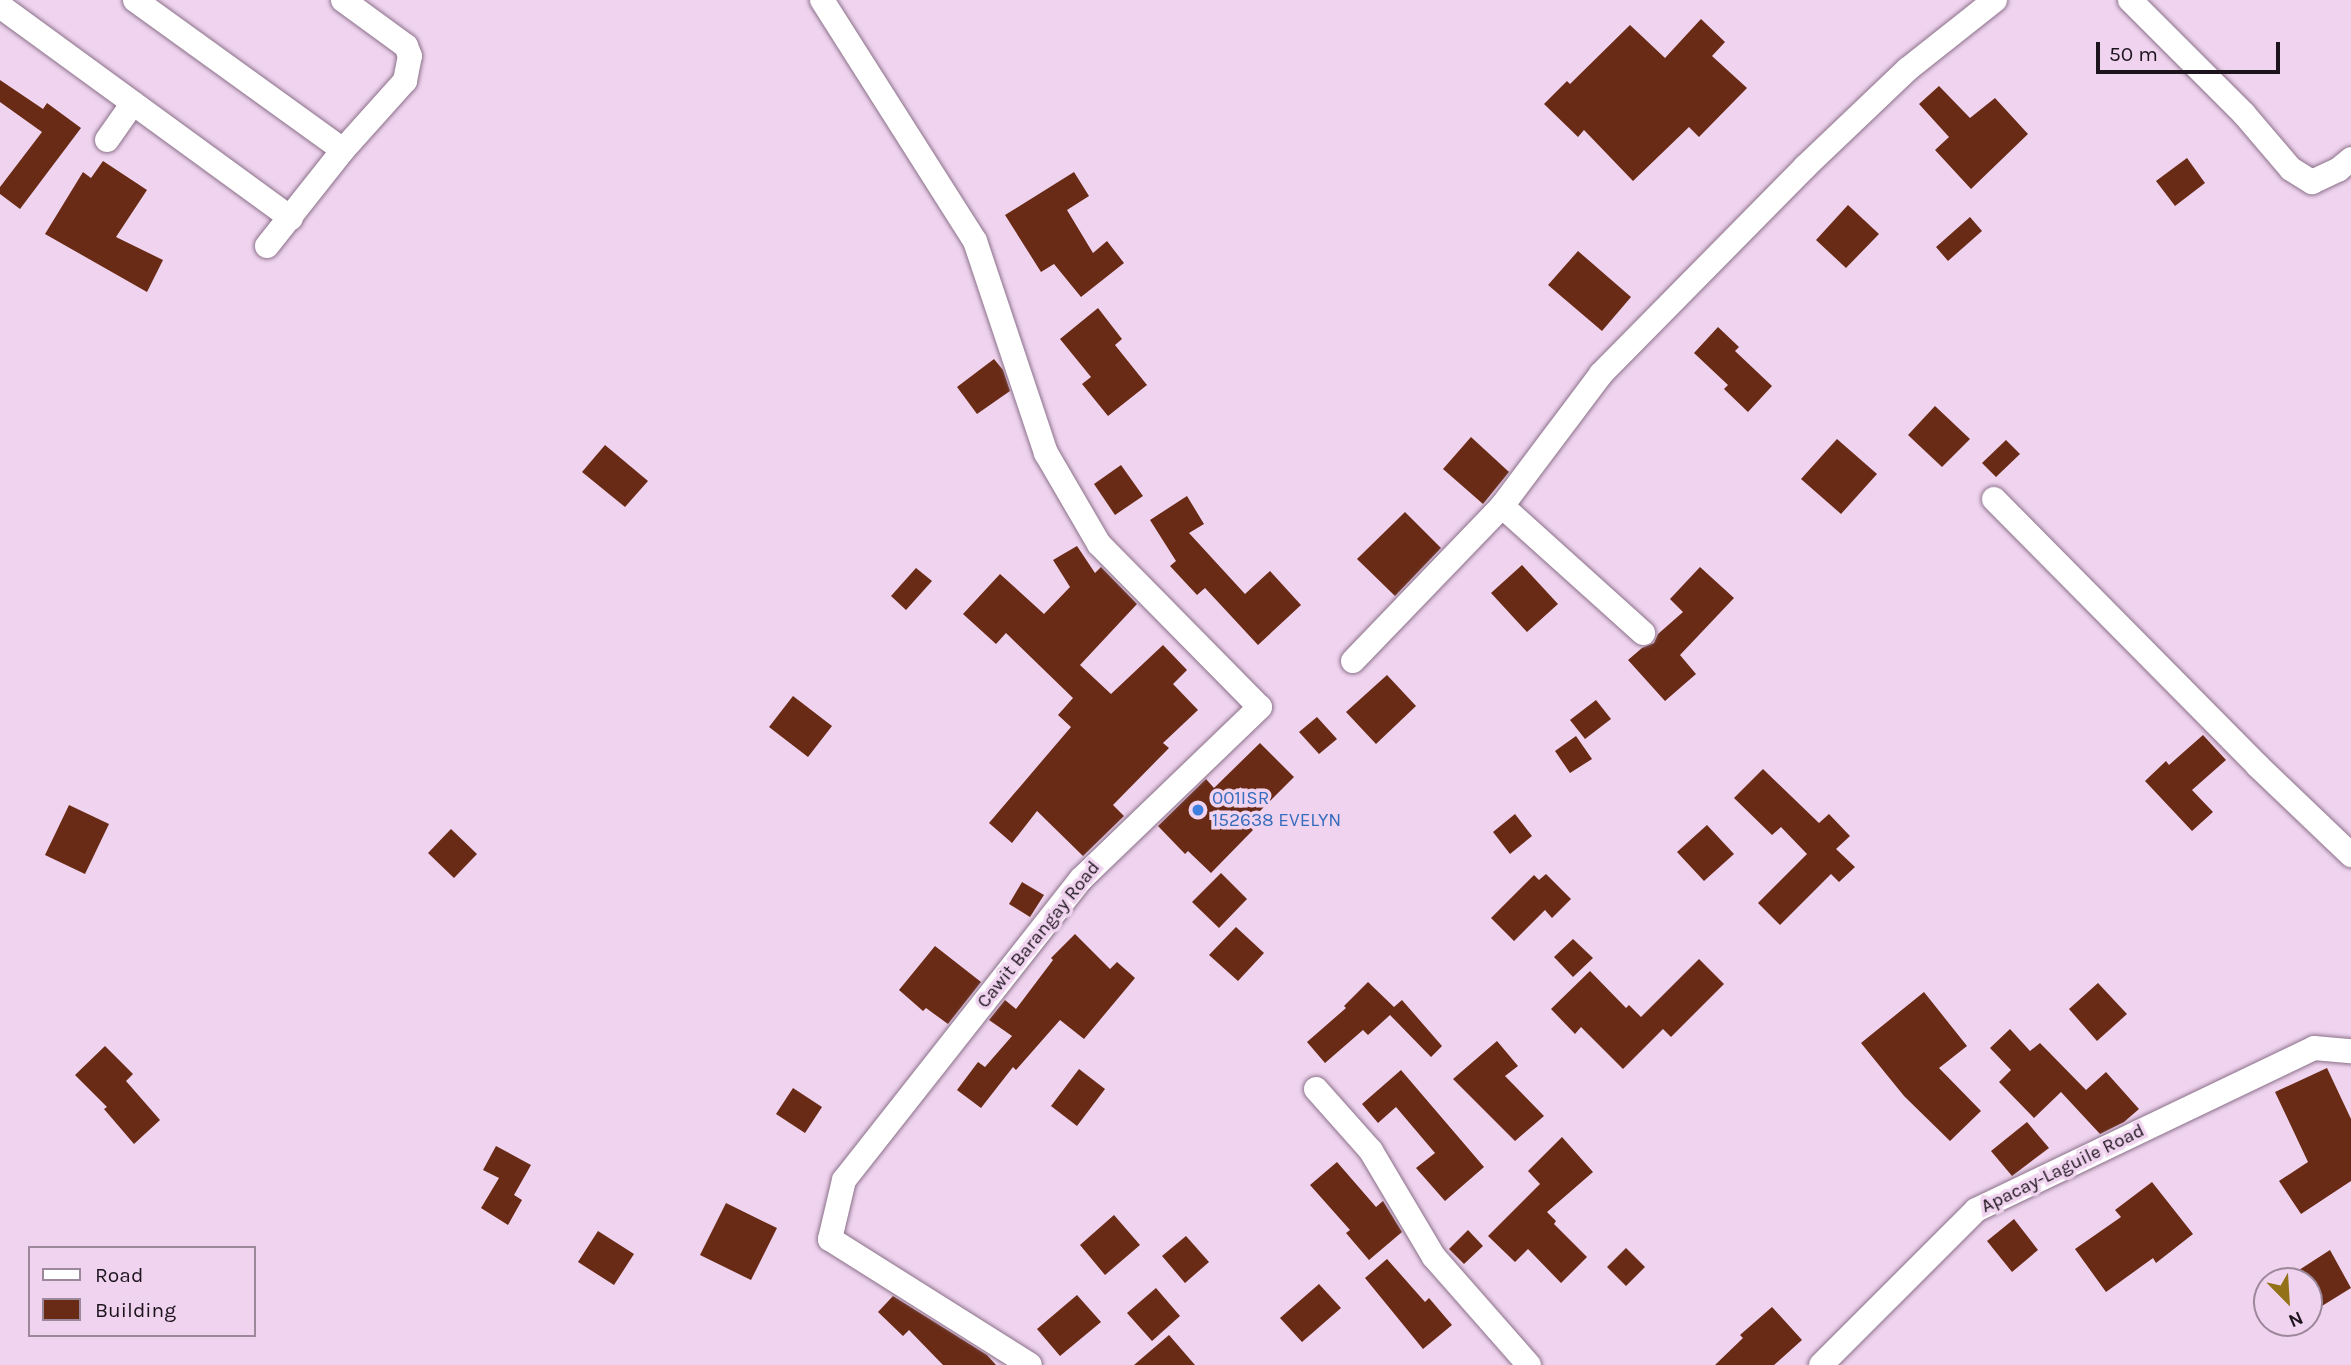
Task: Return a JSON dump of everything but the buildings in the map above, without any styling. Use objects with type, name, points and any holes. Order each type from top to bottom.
[{"type":"street","points":[[135,0],[343,150]]},
{"type":"street","name":"Cawit Barangay Road","points":[[822,0],[975,241],[1046,453],[1099,544],[1260,707],[1081,879],[844,1180],[830,1239],[1030,1365]]},
{"type":"street","points":[[1353,662],[1502,506],[1601,374],[1805,167],[1908,69],[1995,0]]},
{"type":"street","points":[[2130,0],[2244,114],[2291,169],[2312,182],[2338,170],[2351,159]]},
{"type":"street","points":[[267,246],[343,150],[405,81],[410,56],[397,37],[345,1]]},
{"type":"street","points":[[0,6],[290,218]]},
{"type":"street","points":[[107,140],[133,103]]},
{"type":"street","points":[[1994,499],[2258,766],[2351,855]]},
{"type":"street","points":[[1502,506],[1643,633]]},
{"type":"street","name":"Apacay-Laguile Road","points":[[1821,1365],[1976,1210],[2314,1048],[2336,1047],[2351,1051]]},
{"type":"street","points":[[1316,1088],[1371,1151],[1434,1256],[1530,1365]]},
{"type":"place","name":"001ISR 152638 EVELYN","points":[[1198,810]]}]
